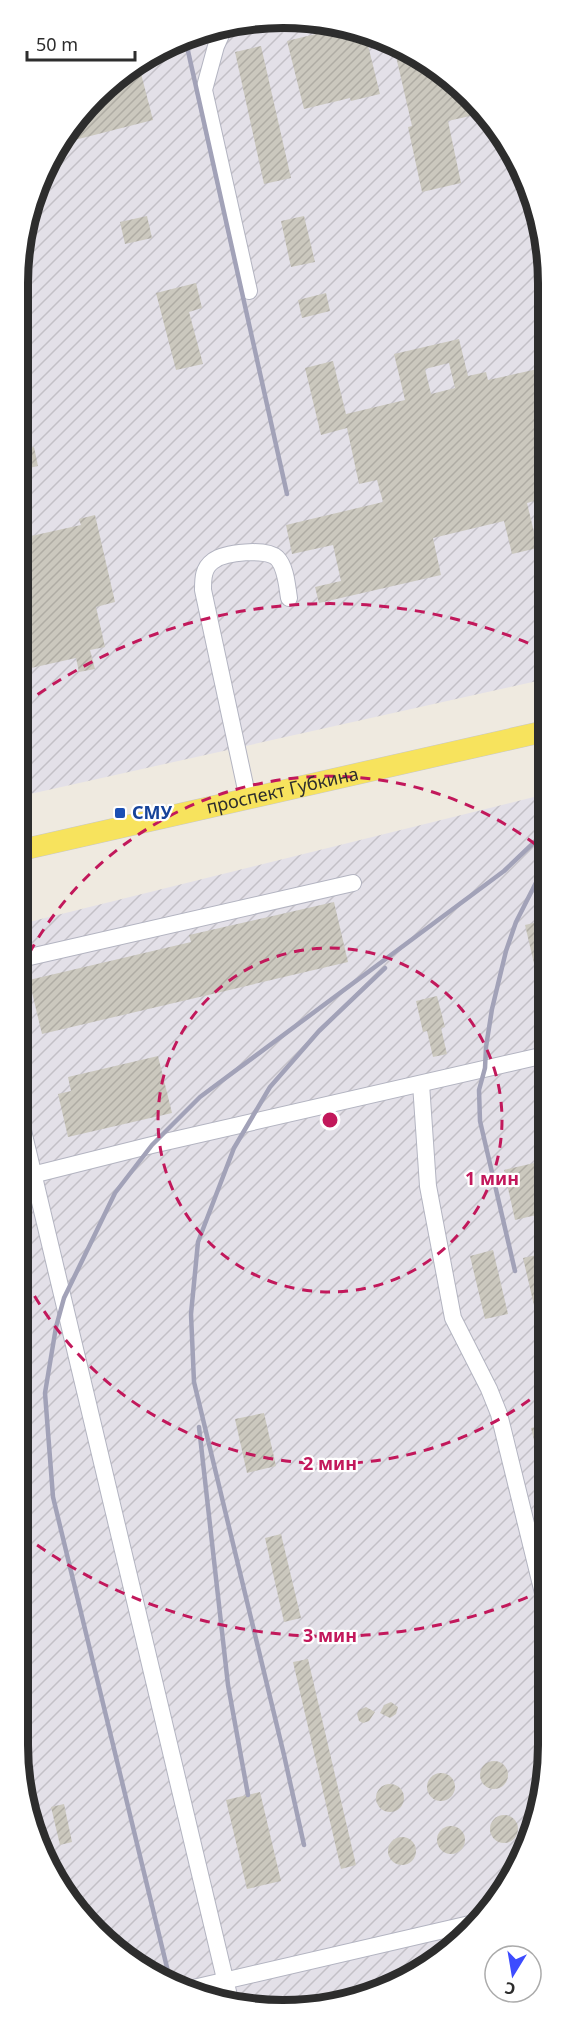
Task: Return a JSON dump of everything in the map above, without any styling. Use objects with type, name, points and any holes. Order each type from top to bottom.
[{"type":"main road","name":"проспект Губкина","points":[[28,848],[538,733]]},
{"type":"lane","points":[[220,36],[204,90],[249,291]]},
{"type":"lane","points":[[248,799],[242,748],[203,590],[203,573],[213,561],[231,554],[266,552],[277,558],[284,570],[289,598]]},
{"type":"lane","points":[[28,957],[353,883]]},
{"type":"lane","points":[[28,1177],[152,1145],[538,1056]]},
{"type":"lane","points":[[421,1084],[429,1186],[453,1318],[499,1414],[538,1573]]},
{"type":"lane","points":[[28,1181],[229,1994]]},
{"type":"lane","points":[[202,1986],[464,1925]]},
{"type":"shaded area","points":[[284,28],[333,33],[381,48],[425,71],[464,103],[496,142],[525,202],[534,234],[538,267],[538,681],[28,794],[28,284],[33,234],[48,186],[71,142],[103,103],[142,71],[186,48],[234,33]]},
{"type":"shaded area","points":[[538,796],[538,1761],[534,1794],[519,1842],[504,1872],[486,1900],[464,1925],[425,1957],[381,1980],[349,1991],[284,2000],[234,1995],[186,1980],[142,1957],[103,1925],[71,1886],[48,1842],[37,1810],[33,1794],[28,1744],[28,922]]},
{"type":"building","points":[[324,32],[367,43],[380,94],[351,101],[350,98],[304,109],[287,41]]},
{"type":"building","points":[[261,46],[291,178],[264,184],[235,52]]},
{"type":"building","points":[[396,55],[439,81],[468,107],[470,116],[448,121],[461,183],[422,192],[408,127],[412,126]]},
{"type":"building","points":[[141,72],[153,120],[72,141],[103,103]]},
{"type":"building","points":[[147,216],[152,238],[125,244],[120,222]]},
{"type":"building","points":[[304,216],[315,262],[291,267],[281,221]]},
{"type":"building","points":[[196,283],[202,308],[189,312],[203,364],[176,370],[156,293]]},
{"type":"building","points":[[326,293],[330,311],[302,318],[298,300]]},
{"type":"building","points":[[459,339],[468,376],[486,372],[488,380],[538,369],[538,500],[527,503],[534,532],[538,531],[538,548],[512,554],[504,521],[433,538],[441,575],[319,603],[315,587],[341,581],[333,545],[292,554],[286,525],[383,502],[377,480],[359,484],[347,428],[321,435],[305,368],[333,361],[346,414],[405,400],[394,354]],"holes":[[[449,363],[455,388],[431,394],[425,369]]]},
{"type":"building","points":[[34,447],[38,466],[28,468],[28,448]]},
{"type":"building","points":[[95,515],[115,602],[96,607],[105,647],[90,650],[95,669],[79,672],[76,658],[28,669],[28,537],[81,525],[79,519]]},
{"type":"building","points":[[334,902],[348,962],[42,1034],[29,980],[191,942],[189,935]]},
{"type":"building","points":[[538,922],[538,980],[525,925]]},
{"type":"building","points":[[437,996],[445,1027],[441,1028],[447,1054],[433,1057],[427,1031],[423,1032],[416,1001]]},
{"type":"building","points":[[158,1056],[172,1113],[68,1137],[58,1094],[71,1091],[68,1077]]},
{"type":"building","points":[[538,1162],[538,1215],[515,1220],[504,1170]]},
{"type":"building","points":[[493,1250],[508,1314],[485,1319],[470,1256]]},
{"type":"building","points":[[538,1255],[538,1322],[523,1258]]},
{"type":"building","points":[[264,1413],[276,1466],[247,1473],[235,1419]]},
{"type":"building","points":[[538,1426],[538,1456],[531,1428]]},
{"type":"building","points":[[281,1534],[301,1618],[284,1622],[265,1538]]},
{"type":"building","points":[[308,1659],[356,1865],[341,1869],[293,1662]]},
{"type":"building","points":[[391,1702],[398,1707],[396,1714],[390,1718],[380,1713],[384,1705]]},
{"type":"building","points":[[366,1707],[375,1712],[369,1721],[363,1723],[359,1721],[357,1714],[359,1710]]},
{"type":"building","points":[[494,1761],[504,1765],[508,1775],[504,1785],[494,1789],[484,1785],[480,1775],[484,1765]]},
{"type":"building","points":[[441,1773],[451,1777],[455,1787],[451,1797],[441,1801],[431,1797],[427,1787],[431,1777]]},
{"type":"building","points":[[390,1784],[400,1788],[404,1798],[400,1808],[390,1812],[380,1808],[376,1798],[380,1788]]},
{"type":"building","points":[[260,1792],[281,1881],[247,1889],[226,1800]]},
{"type":"building","points":[[64,1804],[72,1842],[60,1845],[51,1807]]},
{"type":"building","points":[[504,1815],[514,1819],[518,1829],[514,1839],[504,1843],[494,1839],[490,1829],[494,1819]]},
{"type":"building","points":[[451,1826],[461,1830],[465,1840],[461,1850],[451,1854],[441,1850],[437,1840],[441,1830]]},
{"type":"building","points":[[402,1837],[412,1841],[416,1851],[412,1861],[402,1865],[392,1861],[388,1851],[392,1841]]},
{"type":"railway","points":[[187,48],[287,494]]},
{"type":"railway","points":[[168,1971],[53,1497],[45,1393],[56,1327],[64,1298],[115,1193],[152,1145],[200,1097],[504,871],[538,839]]},
{"type":"railway","points":[[515,1271],[480,1121],[479,1090],[485,1068],[492,1009],[506,951],[516,922],[538,879]]},
{"type":"railway","points":[[304,1845],[194,1382],[191,1314],[198,1242],[234,1148],[270,1087],[319,1031],[385,968]]},
{"type":"railway","points":[[199,1427],[228,1685],[248,1795]]},
{"type":"place","name":"СМУ","points":[[120,813]]}]
